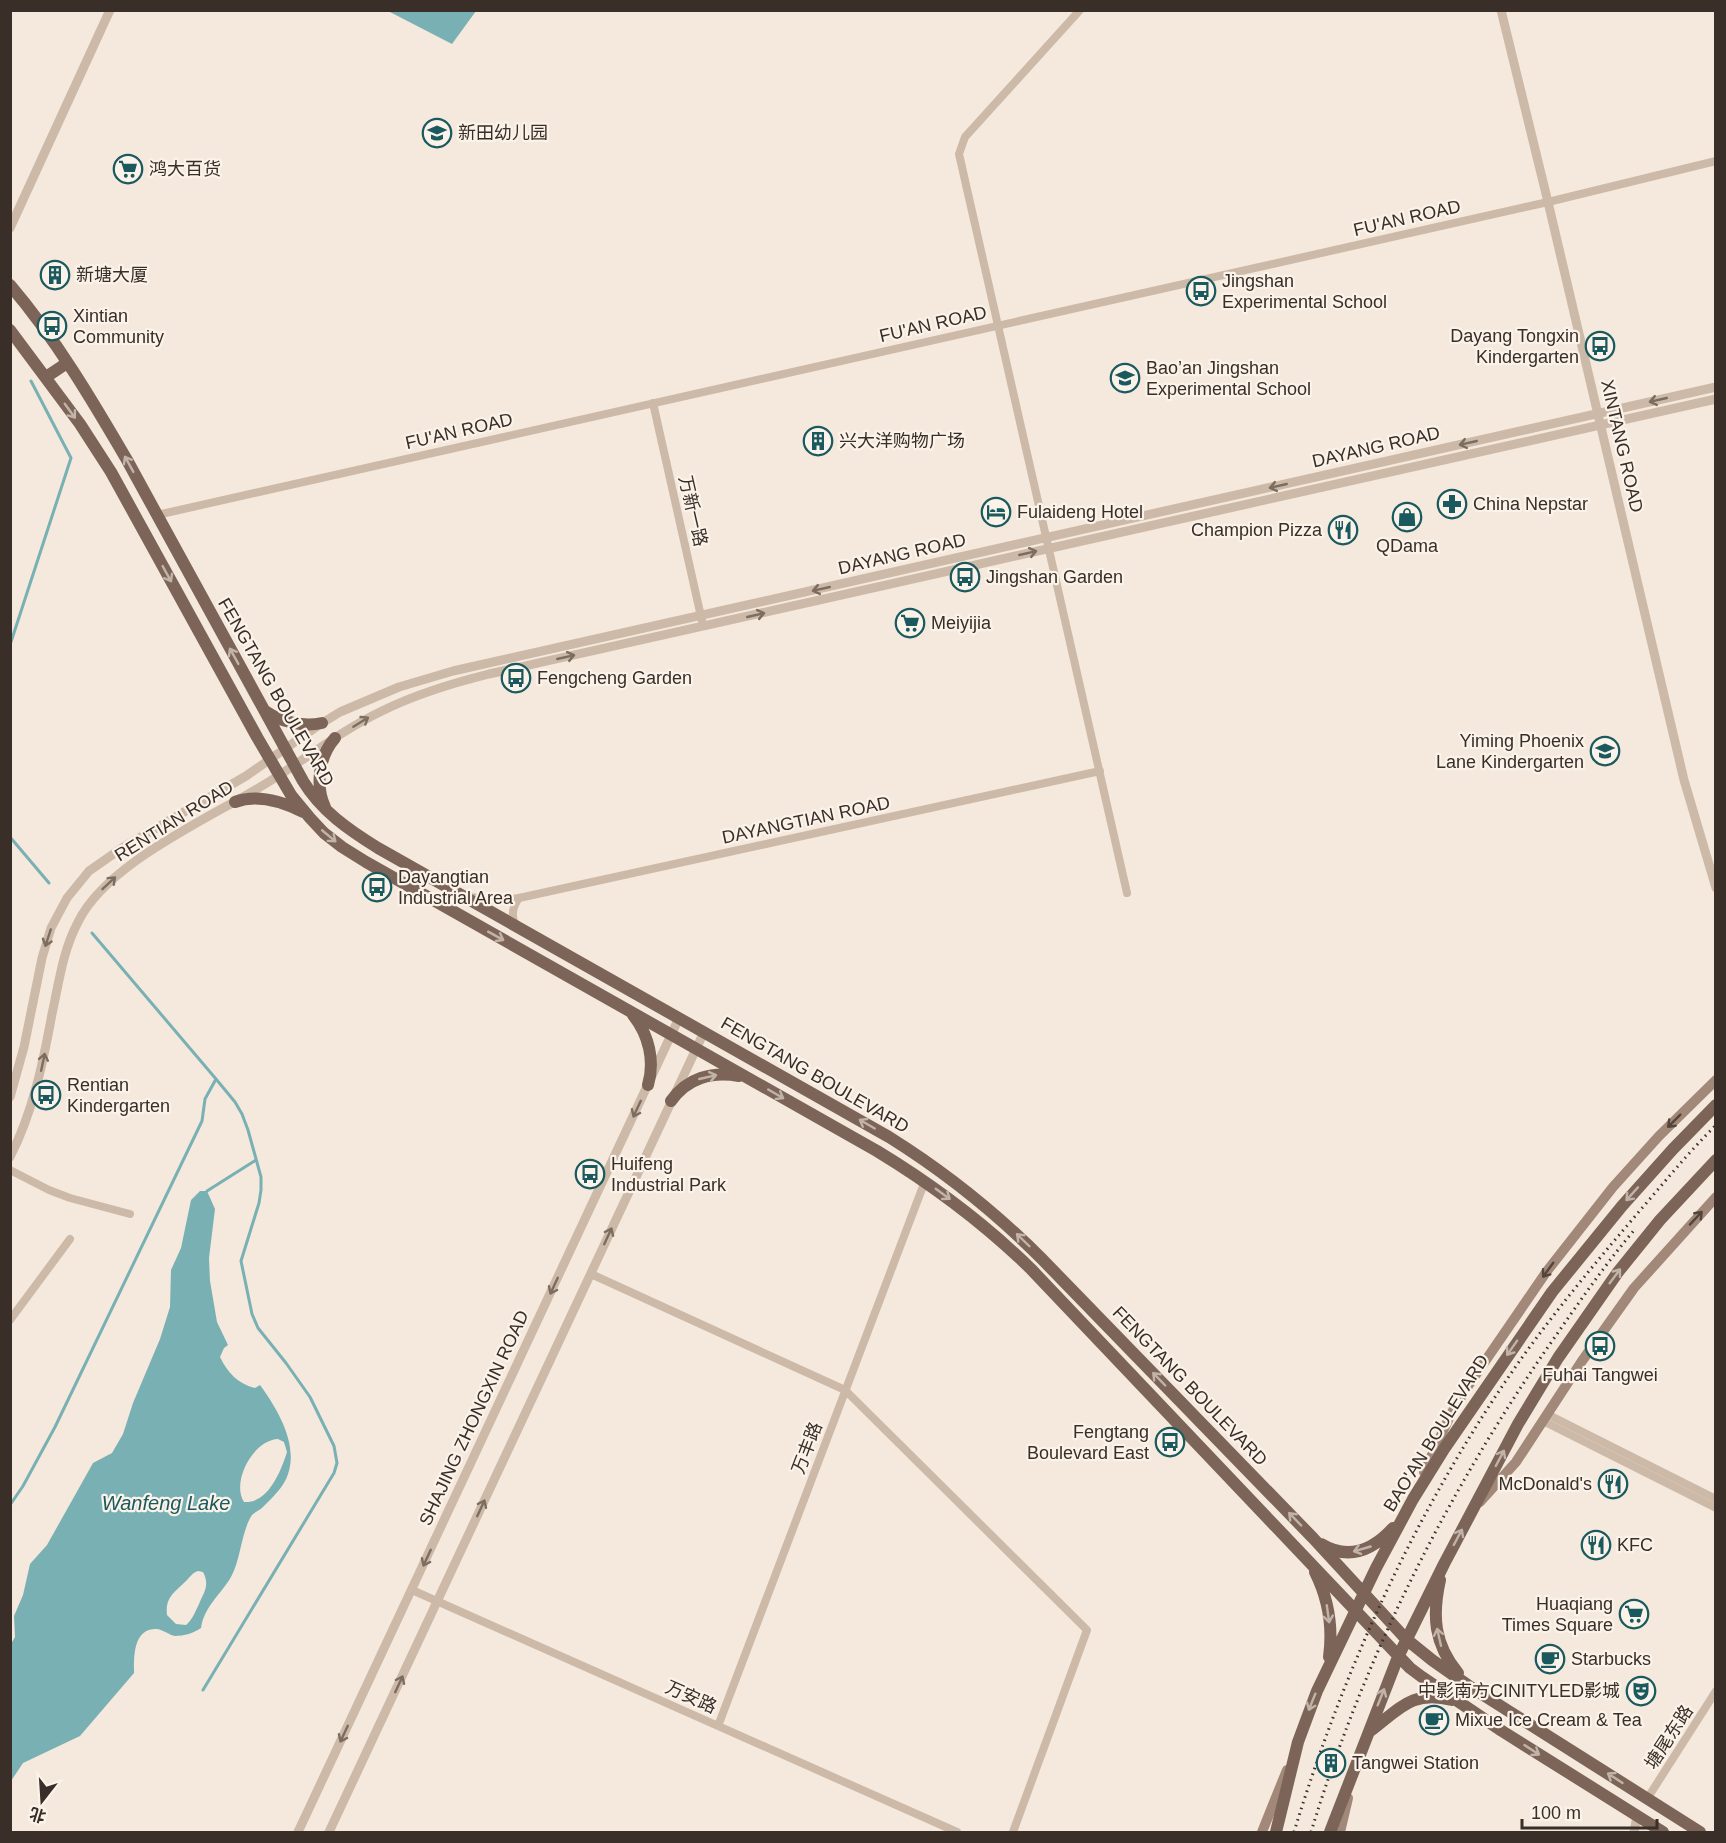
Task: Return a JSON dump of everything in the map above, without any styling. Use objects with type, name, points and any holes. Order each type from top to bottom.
[{"type":"main road","name":"FENGTANG BOULEVARD","points":[[10,285],[67,363],[113,436],[294,765],[314,797],[329,813],[378,848],[889,1137],[976,1197],[1034,1250],[1313,1538],[1407,1639],[1469,1686],[1700,1833]]},
{"type":"main road","name":"FENGTANG BOULEVARD","points":[[10,330],[80,424],[111,472],[291,795],[332,840],[877,1151],[925,1181],[972,1215],[1011,1250],[1337,1589],[1398,1656],[1422,1677],[1460,1703],[1663,1833]]},
{"type":"main road","points":[[46,377],[67,363]]},
{"type":"main road","points":[[262,708],[269,714],[286,721],[305,724],[322,723]]},
{"type":"main road","points":[[329,813],[321,797],[320,777],[325,753],[335,738]]},
{"type":"main road","points":[[235,802],[247,799],[269,800],[290,806],[307,815]]},
{"type":"main road","points":[[628,1010],[638,1021],[647,1038],[651,1062],[648,1085]]},
{"type":"main road","points":[[671,1101],[688,1083],[707,1076],[731,1075],[752,1080]]},
{"type":"main road","points":[[1413,1499],[1451,1414],[1547,1271],[1613,1187],[1659,1136],[1716,1080]]},
{"type":"main road","name":"BAO'AN BOULEVARD","points":[[1276,1833],[1298,1742],[1326,1671],[1413,1499],[1444,1449],[1552,1292],[1672,1149],[1716,1106]]},
{"type":"main road","points":[[1330,1833],[1398,1656],[1518,1424],[1576,1330],[1618,1272],[1660,1220],[1714,1163]]},
{"type":"main road","points":[[1473,1510],[1516,1462],[1612,1317],[1634,1288],[1716,1197]]},
{"type":"main road","points":[[1313,1538],[1339,1552],[1359,1551],[1375,1544],[1402,1518]]},
{"type":"main road","points":[[1308,1561],[1323,1590],[1328,1610],[1330,1641],[1326,1671]]},
{"type":"main road","points":[[1444,1564],[1436,1610],[1438,1638],[1452,1666],[1469,1686]]},
{"type":"main road","points":[[1368,1732],[1402,1705],[1415,1699],[1438,1698],[1460,1703]]},
{"type":"main road","points":[[1502,1731],[1513,1713]]},
{"type":"main road","points":[[1262,1833],[1298,1742]]},
{"type":"main road","points":[[1340,1833],[1354,1772]]},
{"type":"street","points":[[10,228],[110,10]]},
{"type":"street","points":[[1080,10],[965,137],[959,154],[1127,893]]},
{"type":"street","name":"XINTANG ROAD","points":[[1501,10],[1684,780],[1716,888]]},
{"type":"street","name":"FU'AN ROAD","points":[[157,515],[1548,202],[1716,161]]},
{"type":"street","name":"DAYANG ROAD","points":[[285,749],[322,723],[366,699],[453,671],[1716,387]]},
{"type":"street","name":"DAYANG ROAD","points":[[294,765],[383,710],[454,683],[1716,399]]},
{"type":"street","name":"万新一路","points":[[653,403],[703,627]]},
{"type":"street","name":"RENTIAN ROAD","points":[[10,1097],[46,943],[56,916],[75,888],[89,872],[109,856],[246,776],[285,749]]},
{"type":"street","name":"RENTIAN ROAD","points":[[10,1157],[33,1100],[44,1059],[62,968],[73,933],[84,911],[108,883],[127,867],[294,765]]},
{"type":"street","name":"DAYANGTIAN ROAD","points":[[459,894],[491,900],[519,898],[1100,771]]},
{"type":"street","points":[[517,926],[513,915],[519,898]]},
{"type":"street","name":"SHAJING ZHONGXIN ROAD","points":[[298,1833],[679,1018]]},
{"type":"street","points":[[329,1833],[704,1032]]},
{"type":"street","points":[[10,1170],[70,1198],[130,1214]]},
{"type":"street","name":"万丰路","points":[[718,1726],[925,1181]]},
{"type":"street","points":[[10,1320],[70,1239]]},
{"type":"street","points":[[591,1274],[845,1390],[1087,1630],[1013,1833]]},
{"type":"street","points":[[1545,1418],[1716,1499]]},
{"type":"street","points":[[1545,1418],[1716,1509]]},
{"type":"street","name":"万安路","points":[[412,1590],[957,1833]]},
{"type":"street","name":"塘尾东路","points":[[1647,1799],[1716,1691]]},
{"type":"street","points":[[1634,1833],[1637,1816]]},
{"type":"water","points":[[476,10],[452,44],[388,11]]},
{"type":"water","name":"Wanfeng Lake","points":[[200,1191],[207,1191],[215,1209],[209,1258],[210,1281],[217,1322],[228,1345],[220,1357],[226,1368],[238,1380],[255,1388],[260,1385],[276,1409],[288,1436],[290,1464],[287,1477],[273,1497],[252,1515],[248,1522],[231,1577],[209,1607],[201,1628],[178,1636],[157,1629],[143,1633],[137,1645],[134,1673],[80,1736],[23,1763],[11,1781],[11,1644],[15,1637],[14,1616],[23,1595],[30,1564],[47,1545],[93,1463],[112,1453],[123,1434],[170,1307],[171,1270],[181,1248],[191,1200]],"holes":[[[278,1439],[284,1442],[287,1452],[277,1477],[260,1498],[244,1502],[240,1484],[247,1463],[260,1446]],[[198,1571],[203,1572],[205,1577],[204,1592],[188,1623],[186,1625],[176,1624],[167,1615],[169,1599]]]},
{"type":"waterway","points":[[10,645],[71,458],[31,381]]},
{"type":"waterway","points":[[10,837],[49,883]]},
{"type":"waterway","points":[[92,933],[216,1079],[242,1114],[261,1177],[259,1203],[241,1261],[252,1314],[258,1328],[310,1397],[334,1446],[337,1463],[334,1473],[203,1690]]},
{"type":"waterway","points":[[10,1505],[55,1427],[202,1121],[205,1099],[216,1079]]},
{"type":"waterway","points":[[207,1191],[256,1160]]},
{"type":"railway","points":[[1294,1832],[1314,1770],[1362,1647],[1418,1527],[1450,1470],[1484,1414],[1550,1320],[1627,1225],[1716,1125]]},
{"type":"railway","points":[[1311,1832],[1357,1701],[1384,1637],[1446,1512],[1518,1392],[1585,1294],[1636,1228]]},
{"type":"place","name":"新田幼儿园","points":[[437,133]]},
{"type":"place","name":"鸿大百货","points":[[128,169]]},
{"type":"place","name":"新塘大厦","points":[[55,275]]},
{"type":"place","name":"Jingshan Experimental School","points":[[1201,291]]},
{"type":"place","name":"Xintian Community","points":[[52,326]]},
{"type":"place","name":"Dayang Tongxin Kindergarten","points":[[1600,346]]},
{"type":"place","name":"Bao’an Jingshan Experimental School","points":[[1125,378]]},
{"type":"place","name":"兴大洋购物广场","points":[[818,441]]},
{"type":"place","name":"China Nepstar","points":[[1452,504]]},
{"type":"place","name":"Fulaideng Hotel","points":[[996,512]]},
{"type":"place","name":"QDama","points":[[1407,517]]},
{"type":"place","name":"Champion Pizza","points":[[1343,530]]},
{"type":"place","name":"Jingshan Garden","points":[[965,577]]},
{"type":"place","name":"Meiyijia","points":[[910,623]]},
{"type":"place","name":"Fengcheng Garden","points":[[516,678]]},
{"type":"place","name":"Yiming Phoenix Lane Kindergarten","points":[[1605,751]]},
{"type":"place","name":"Dayangtian Industrial Area","points":[[377,887]]},
{"type":"place","name":"Rentian Kindergarten","points":[[46,1095]]},
{"type":"place","name":"Huifeng Industrial Park","points":[[590,1174]]},
{"type":"place","name":"Fuhai Tangwei","points":[[1600,1346]]},
{"type":"place","name":"Fengtang Boulevard East","points":[[1170,1442]]},
{"type":"place","name":"McDonald's","points":[[1613,1484]]},
{"type":"place","name":"KFC","points":[[1596,1545]]},
{"type":"place","name":"Huaqiang Times Square","points":[[1634,1614]]},
{"type":"place","name":"Starbucks","points":[[1550,1659]]},
{"type":"place","name":"中影南方CINITYLED影城","points":[[1641,1691]]},
{"type":"place","name":"Mixue Ice Cream & Tea","points":[[1434,1720]]},
{"type":"place","name":"Tangwei Station","points":[[1331,1763]]}]
